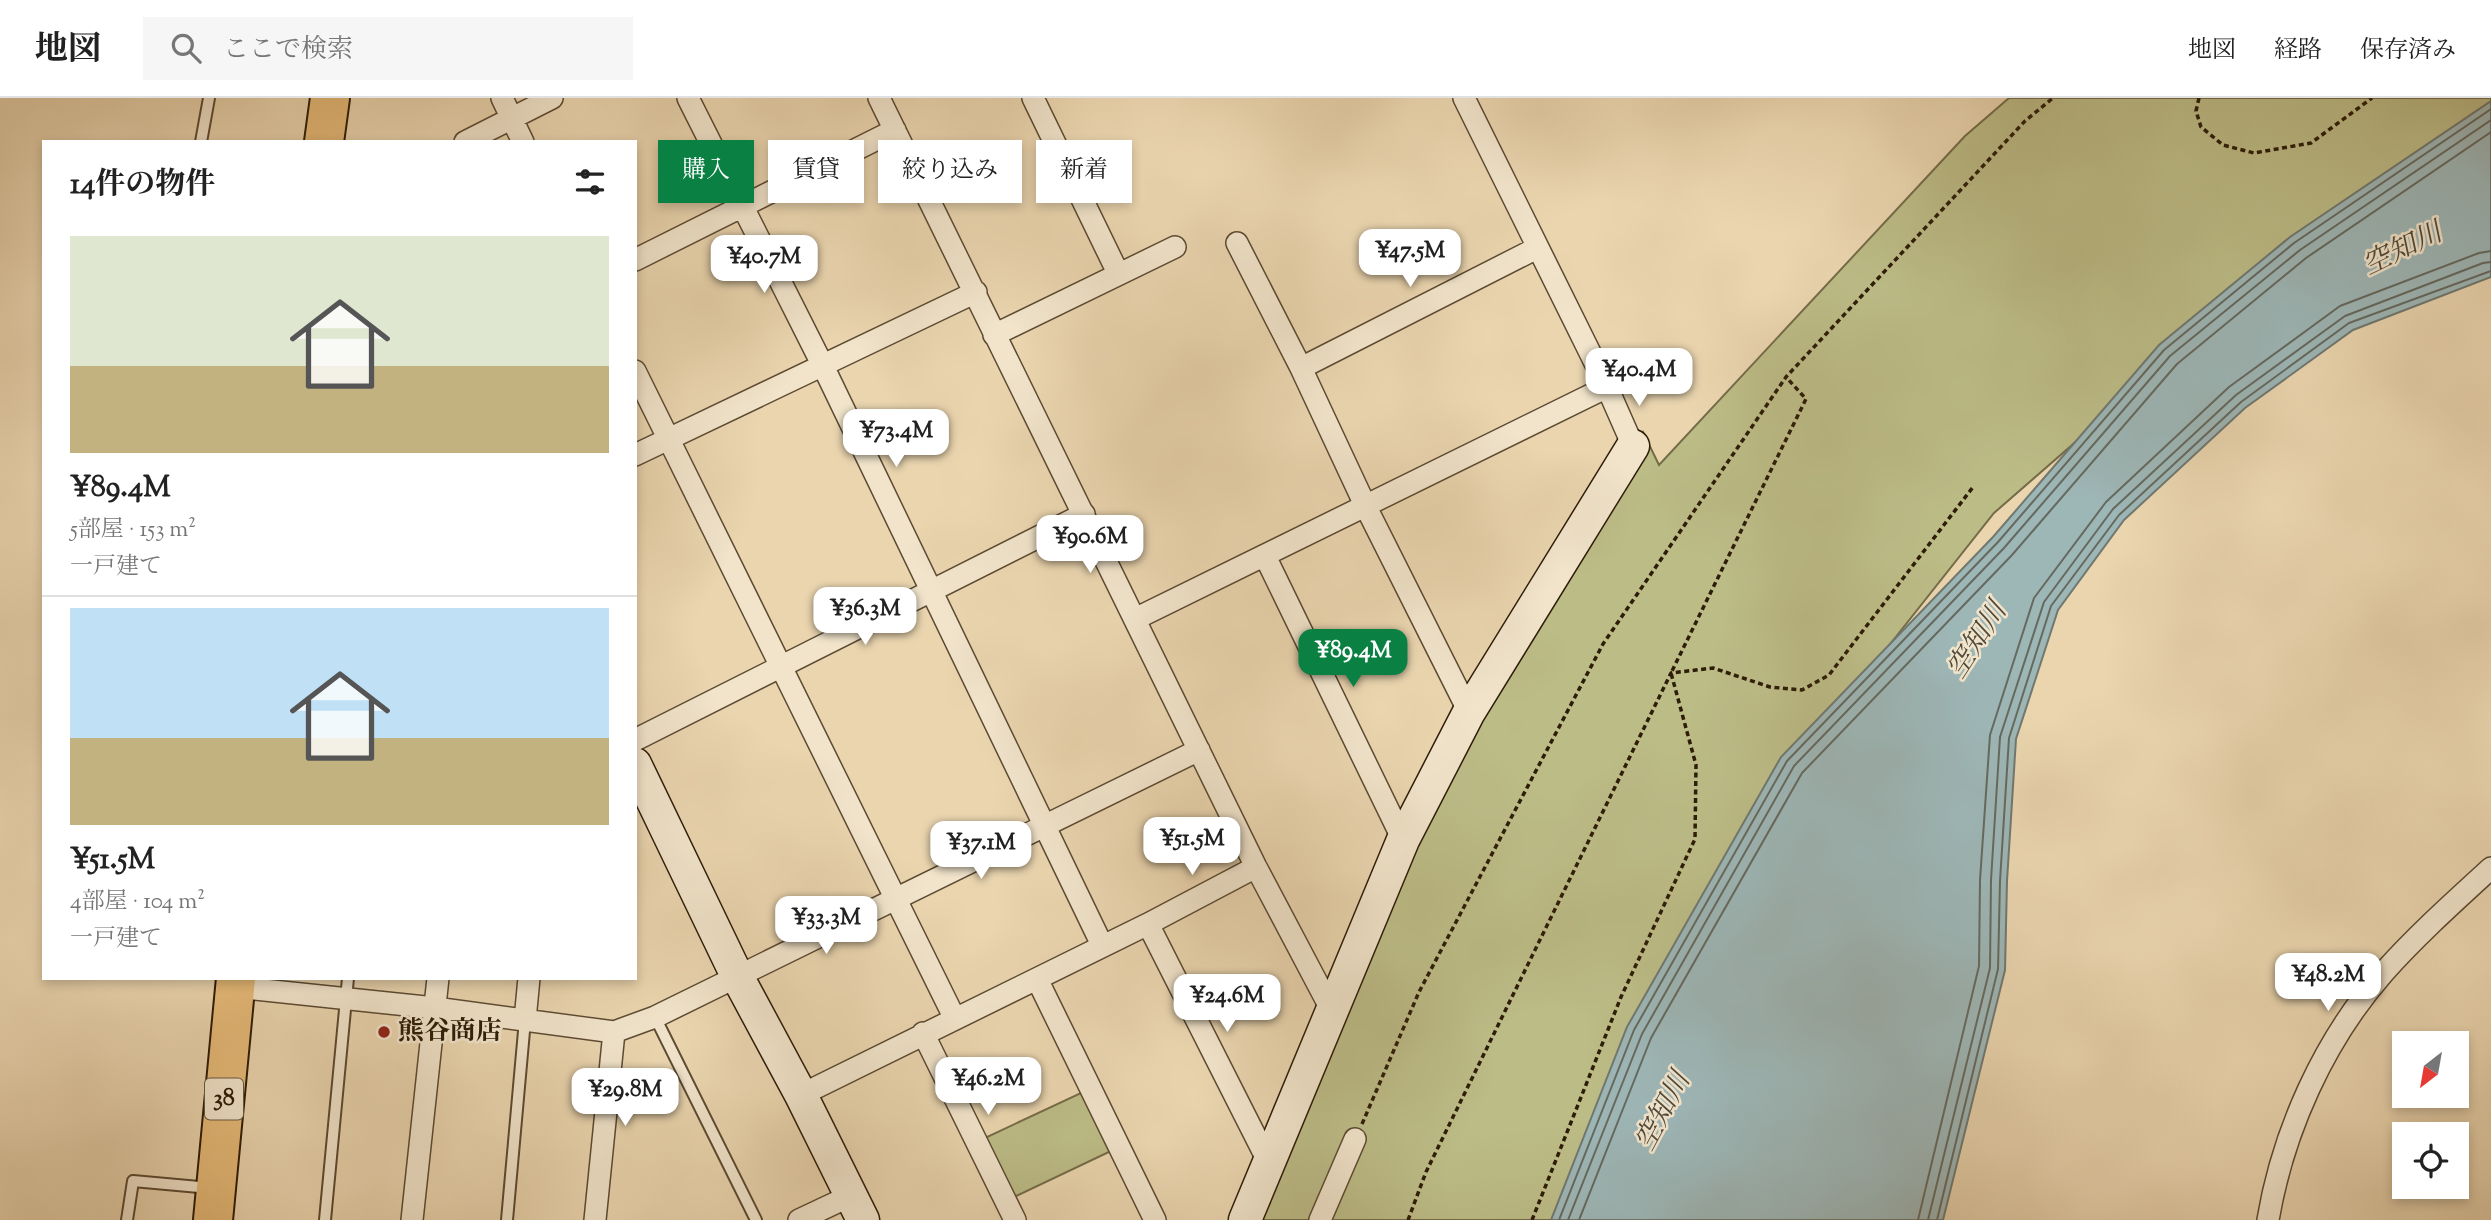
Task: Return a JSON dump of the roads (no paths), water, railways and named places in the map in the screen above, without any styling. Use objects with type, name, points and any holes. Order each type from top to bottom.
[{"type":"highway","points":[[324,140],[330,98]]},
{"type":"highway","name":"38","points":[[214,1204],[235,983]]},
{"type":"street","points":[[467,140],[507,107],[552,98]]},
{"type":"street","points":[[688,98],[823,366],[1102,945]]},
{"type":"street","points":[[879,98],[1255,867],[1332,1011]]},
{"type":"street","points":[[1033,98],[1118,273]]},
{"type":"street","points":[[1245,1220],[1404,840],[1469,712],[1633,446],[1607,387],[1464,98]]},
{"type":"street","points":[[507,107],[522,140]]},
{"type":"street","points":[[637,259],[895,130]]},
{"type":"street","points":[[1237,243],[1469,712]]},
{"type":"street","points":[[994,335],[1175,247]]},
{"type":"street","points":[[1301,368],[1537,248]]},
{"type":"street","points":[[637,454],[976,292]]},
{"type":"street","points":[[637,374],[955,1019]]},
{"type":"street","points":[[1135,619],[1607,387]]},
{"type":"street","points":[[637,739],[1084,514]]},
{"type":"street","points":[[1265,556],[1404,840]]},
{"type":"street","points":[[235,983],[346,988],[435,1008],[614,1032],[655,1017],[1199,750]]},
{"type":"street","points":[[637,768],[737,976],[801,1095],[857,1208],[799,1220]]},
{"type":"street","points":[[801,1095],[1148,924],[1255,867]]},
{"type":"street","points":[[2267,1220],[2288,1141],[2311,1085],[2342,1030],[2383,974],[2412,942],[2491,868]]},
{"type":"street","points":[[1148,924],[1269,1163]]},
{"type":"street","points":[[1037,979],[1155,1220]]},
{"type":"street","points":[[412,1220],[438,980]]},
{"type":"street","points":[[525,1020],[529,980]]},
{"type":"street","points":[[595,1220],[614,1032]]},
{"type":"street","points":[[923,1033],[1014,1220]]},
{"type":"street","points":[[1320,1220],[1355,1139]]},
{"type":"lane","points":[[201,140],[209,98]]},
{"type":"lane","points":[[325,1220],[346,988]]},
{"type":"lane","points":[[655,1017],[756,1220]]},
{"type":"lane","points":[[507,1220],[525,1020]]},
{"type":"lane","points":[[127,1220],[134,1181],[214,1204]]},
{"type":"water","name":"空知川","points":[[2491,101],[2491,277],[2353,330],[2245,408],[2124,520],[2058,610],[2016,739],[2007,881],[2005,970],[1943,1220],[1551,1220],[1627,1027],[1781,757],[1993,537],[2159,345],[2290,237]]},
{"type":"place","name":"熊谷商店","points":[[384,1032]]}]
